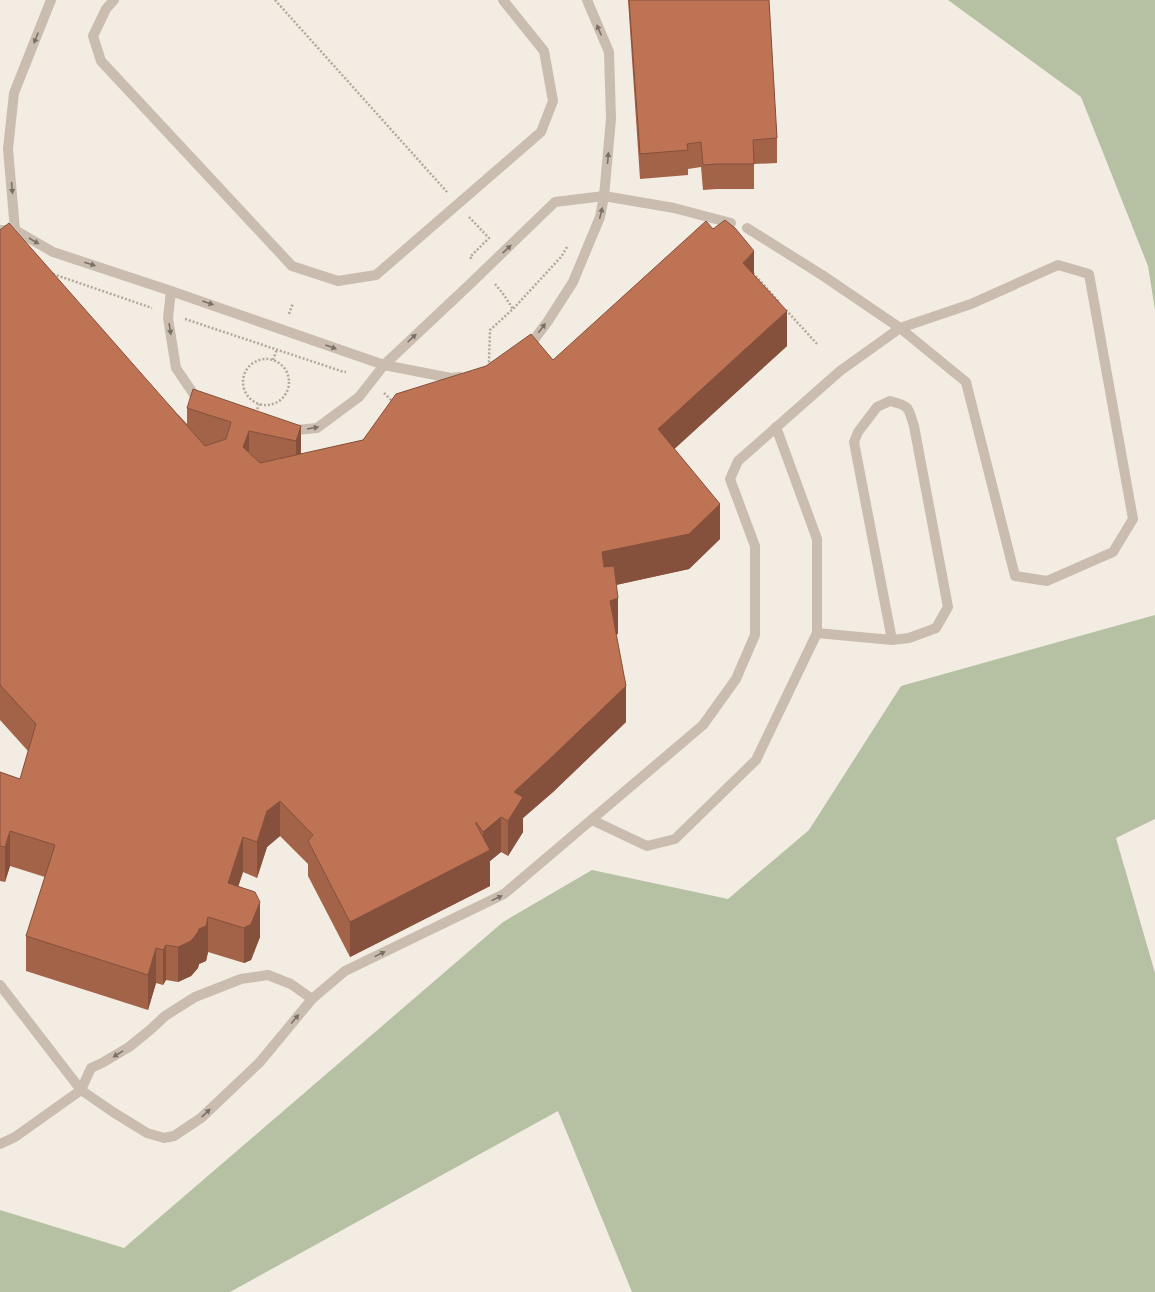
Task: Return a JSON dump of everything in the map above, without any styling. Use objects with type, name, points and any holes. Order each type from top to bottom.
[{"type":"lane","points":[[114,0],[106,9],[93,36],[101,61],[292,266],[338,281],[376,275],[541,132],[553,101],[544,51],[504,1]]},
{"type":"lane","points":[[517,357],[523,354],[548,321],[573,282],[600,217],[604,196],[611,120],[609,52],[587,0]]},
{"type":"lane","points":[[15,230],[8,149],[14,93],[50,1]]},
{"type":"lane","points":[[255,416],[296,430],[317,428],[359,397],[384,365],[483,272],[554,202],[604,196],[674,208],[731,224]]},
{"type":"lane","points":[[0,985],[81,1090],[113,1112],[147,1133],[164,1138],[174,1136],[201,1118],[260,1062],[312,999],[344,971],[504,894],[703,725],[736,679],[755,635],[755,546],[730,479],[738,461],[840,371],[900,328],[971,304],[1058,265],[1089,274],[1133,519],[1113,552],[1047,581],[1015,576],[966,382],[900,328],[822,275],[747,228]]},
{"type":"lane","points":[[0,230],[15,230],[53,252],[171,290],[384,365],[451,378],[489,372],[492,370]]},
{"type":"lane","points":[[171,290],[168,318],[176,368],[195,396],[210,401]]},
{"type":"lane","points":[[817,633],[892,640],[909,638],[936,628],[948,607],[914,426],[909,410],[904,405],[890,401],[877,407],[858,432],[854,442],[892,640]]},
{"type":"lane","points":[[592,820],[647,846],[675,839],[756,760],[817,633],[817,539],[776,428]]},
{"type":"lane","points":[[0,1144],[15,1137],[81,1090],[91,1068],[129,1047],[165,1016],[195,997],[241,979],[268,975],[291,984],[312,999]]},
{"type":"path","points":[[275,0],[489,238],[470,256],[504,295],[513,308]]},
{"type":"path","points":[[492,370],[489,361],[490,330],[561,257],[569,244]]},
{"type":"path","points":[[750,269],[818,345]]},
{"type":"path","points":[[47,272],[347,372]]},
{"type":"path","points":[[268,358],[276,361],[286,370],[289,377],[289,385],[287,392],[278,402],[271,404],[259,404],[249,398],[245,391],[243,383],[244,375],[247,368],[253,363],[268,358]]},
{"type":"path","points":[[372,380],[393,403]]},
{"type":"path","points":[[255,416],[259,404]]},
{"type":"green space","points":[[948,0],[1155,0],[1155,310],[1148,266],[1081,97]]},
{"type":"green space","points":[[1155,615],[1155,819],[1116,838],[1155,973],[1155,1292],[632,1292],[558,1111],[230,1292],[0,1292],[0,1210],[124,1248],[503,922],[592,870],[728,899],[809,830],[901,686]]},
{"type":"building","points":[[629,0],[769,0],[777,138],[753,140],[754,164],[703,165],[701,142],[687,144],[688,150],[640,154]]},
{"type":"building","points":[[725,220],[735,228],[754,251],[743,263],[787,311],[658,429],[720,504],[689,534],[602,552],[604,567],[614,566],[618,598],[610,601],[626,686],[514,792],[523,797],[508,821],[501,817],[483,832],[476,822],[490,850],[350,922],[308,841],[313,835],[280,801],[267,811],[257,842],[243,837],[228,883],[255,892],[260,902],[251,924],[244,928],[208,917],[206,926],[199,929],[191,941],[178,947],[166,945],[163,950],[156,948],[148,975],[26,936],[55,845],[10,831],[5,847],[0,846],[0,772],[20,779],[36,724],[0,685],[0,230],[9,223],[205,446],[226,439],[231,422],[187,408],[193,389],[301,426],[296,441],[249,431],[243,447],[260,463],[363,440],[396,394],[486,366],[531,334],[553,360],[706,221],[713,229]]}]
